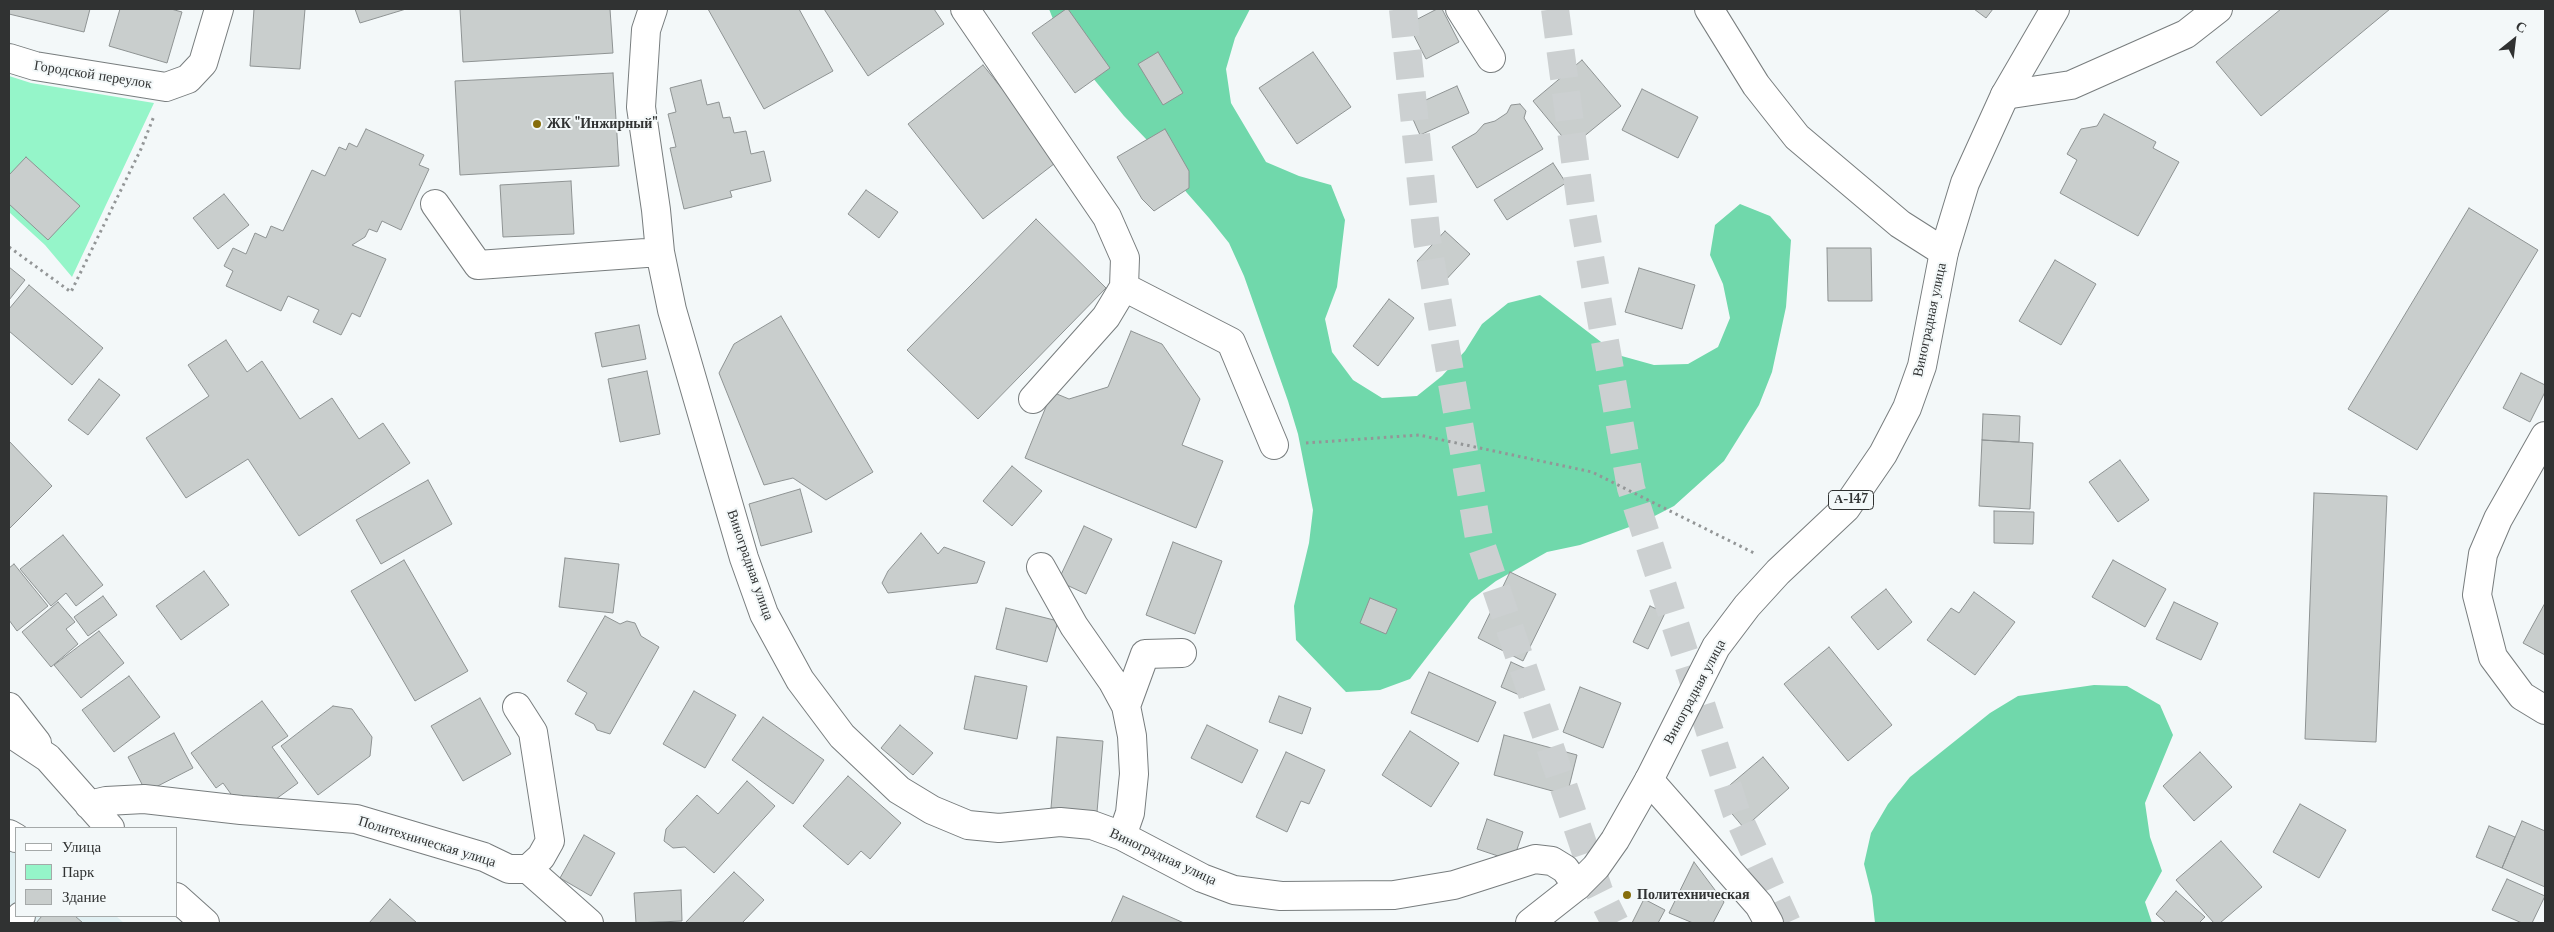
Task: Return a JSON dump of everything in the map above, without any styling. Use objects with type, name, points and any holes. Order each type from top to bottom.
[{"type":"street","name":"Городской переулок","points":[[9,58],[35,66],[166,87],[188,79],[204,63],[219,9]]},
{"type":"street","name":"Виноградная улица","points":[[653,9],[646,30],[641,107],[660,252],[686,358],[744,558],[764,614],[800,680],[842,736],[900,790],[932,810],[968,825],[999,828],[1060,822],[1092,825],[1122,836],[1202,878],[1234,890],[1281,896],[1394,895],[1454,885],[1536,859],[1552,861],[1565,870],[1577,886]]},
{"type":"street","points":[[965,9],[1107,217],[1125,258],[1124,287],[1106,317],[1033,399]]},
{"type":"street","points":[[1460,9],[1491,58]]},
{"type":"street","name":"Виноградная улица","points":[[1709,9],[1756,85],[1797,137],[1900,224],[1944,252]]},
{"type":"street","name":"Виноградная улица","points":[[1530,923],[1577,886],[1596,867],[1615,840],[1649,780],[1716,647],[1747,606],[1778,572],[1846,508],[1883,454],[1907,408],[1922,366],[1944,252],[1965,183],[2005,95],[2055,9]]},
{"type":"street","points":[[2005,95],[2071,85],[2186,34],[2218,9]]},
{"type":"street","points":[[435,204],[478,265],[660,252]]},
{"type":"street","points":[[1124,287],[1231,342],[1274,445]]},
{"type":"street","points":[[2545,436],[2498,519],[2484,554],[2477,595],[2493,657],[2522,696],[2545,710]]},
{"type":"street","points":[[1041,567],[1074,626],[1113,682],[1126,706],[1132,736],[1134,774],[1130,812],[1122,836]]},
{"type":"street","points":[[1126,706],[1146,654],[1182,653]]},
{"type":"street","points":[[9,707],[48,758],[109,827]]},
{"type":"street","points":[[517,707],[533,732],[550,841],[541,857],[528,869],[589,923]]},
{"type":"street","points":[[9,732],[48,758]]},
{"type":"street","points":[[1649,780],[1759,905],[1769,923]]},
{"type":"street","name":"Политехническая улица","points":[[89,805],[106,801],[144,799],[241,810],[356,819],[484,857],[510,869],[528,869]]},
{"type":"street","points":[[178,899],[205,923]]},
{"type":"path","points":[[10,248],[71,292],[141,149],[166,87]]},
{"type":"path","points":[[1274,445],[1419,435],[1592,472],[1756,554]]},
{"type":"shaded area","points":[[9,817],[20,827],[15,827],[15,917],[117,917],[124,923],[9,923]]},
{"type":"green space","points":[[1049,9],[1250,9],[1235,38],[1226,69],[1231,103],[1266,162],[1299,176],[1331,185],[1345,220],[1337,287],[1325,319],[1332,352],[1353,380],[1382,398],[1417,396],[1442,376],[1465,351],[1482,324],[1508,303],[1540,295],[1618,355],[1654,365],[1688,364],[1718,347],[1730,318],[1723,284],[1710,255],[1715,225],[1740,204],[1770,216],[1791,240],[1786,307],[1772,372],[1759,405],[1724,461],[1674,506],[1643,522],[1580,545],[1547,552],[1496,581],[1471,600],[1410,679],[1380,690],[1346,692],[1296,640],[1294,606],[1309,543],[1313,510],[1298,434],[1244,276],[1229,243],[1187,193],[1146,139],[1124,116],[1061,39]]},
{"type":"green space","points":[[9,76],[31,83],[154,103],[72,277],[45,245],[9,212]]},
{"type":"green space","points":[[2094,685],[2127,686],[2160,705],[2173,735],[2145,803],[2150,837],[2162,871],[2145,902],[2152,923],[1875,923],[1872,896],[1864,864],[1871,833],[1888,804],[1910,777],[1990,713],[2018,696]]},
{"type":"building","points":[[9,9],[90,9],[84,32],[9,14]]},
{"type":"building","points":[[120,9],[171,9],[182,12],[167,63],[109,46]]},
{"type":"building","points":[[254,9],[305,9],[300,69],[250,66]]},
{"type":"building","points":[[355,9],[406,9],[360,23]]},
{"type":"building","points":[[460,9],[610,9],[613,53],[463,62]]},
{"type":"building","points":[[708,9],[799,9],[833,71],[764,109]]},
{"type":"building","points":[[824,9],[934,9],[944,24],[868,76]]},
{"type":"building","points":[[1068,9],[1110,68],[1075,93],[1032,33]]},
{"type":"building","points":[[1437,9],[1442,9],[1459,42],[1426,59],[1408,24]]},
{"type":"building","points":[[1974,9],[1993,9],[1986,18]]},
{"type":"building","points":[[2281,9],[2390,9],[2261,116],[2216,62]]},
{"type":"building","points":[[1158,52],[1183,93],[1163,105],[1138,64]]},
{"type":"building","points":[[1313,52],[1351,107],[1297,144],[1259,88]]},
{"type":"building","points":[[1582,60],[1621,106],[1571,147],[1533,101]]},
{"type":"building","points":[[983,65],[1059,160],[983,219],[908,124]]},
{"type":"building","name":"ЖК \"Инжирный\"","points":[[613,73],[619,166],[460,175],[455,81]]},
{"type":"building","points":[[701,80],[707,105],[719,102],[723,118],[730,117],[734,133],[746,131],[751,154],[764,151],[771,181],[730,191],[732,197],[684,209],[670,148],[676,147],[668,114],[676,112],[670,88]]},
{"type":"building","points":[[1457,86],[1469,113],[1420,135],[1408,108]]},
{"type":"building","points":[[1642,89],[1698,117],[1678,158],[1622,130]]},
{"type":"building","points":[[1520,104],[1526,111],[1524,118],[1543,149],[1477,188],[1452,147],[1476,133],[1484,124],[1495,121],[1507,113],[1511,105]]},
{"type":"building","points":[[2104,114],[2156,142],[2153,148],[2179,162],[2138,236],[2060,193],[2077,160],[2067,154],[2081,129],[2097,126]]},
{"type":"building","points":[[366,129],[424,155],[419,165],[429,169],[401,230],[382,221],[377,232],[369,229],[365,237],[352,245],[386,259],[360,317],[352,313],[341,335],[313,322],[319,310],[288,296],[281,311],[226,286],[233,271],[224,266],[233,248],[246,254],[255,233],[266,238],[271,226],[283,231],[312,170],[325,176],[339,147],[346,150],[349,143],[357,147]]},
{"type":"building","points":[[1165,129],[1189,171],[1189,188],[1154,211],[1142,199],[1117,157]]},
{"type":"building","points":[[26,157],[80,206],[48,240],[9,204],[9,175]]},
{"type":"building","points":[[1553,163],[1566,183],[1507,220],[1494,200]]},
{"type":"building","points":[[571,181],[574,234],[503,237],[500,185]]},
{"type":"building","points":[[866,190],[898,212],[879,238],[848,214]]},
{"type":"building","points":[[224,194],[249,225],[218,249],[193,218]]},
{"type":"building","points":[[2469,208],[2538,250],[2417,450],[2348,409]]},
{"type":"building","points":[[1036,219],[1106,288],[978,419],[907,350]]},
{"type":"building","points":[[1445,231],[1470,254],[1442,284],[1417,261]]},
{"type":"building","points":[[1827,248],[1871,248],[1872,301],[1828,301]]},
{"type":"building","points":[[2055,260],[2096,284],[2061,345],[2019,321]]},
{"type":"building","points":[[9,267],[25,280],[9,300]]},
{"type":"building","points":[[1639,268],[1695,285],[1682,329],[1625,312]]},
{"type":"building","points":[[29,285],[103,348],[72,385],[9,331],[9,309]]},
{"type":"building","points":[[1389,299],[1414,318],[1378,366],[1353,346]]},
{"type":"building","points":[[781,316],[873,472],[826,500],[793,478],[764,485],[719,373],[734,344]]},
{"type":"building","points":[[639,325],[646,359],[602,367],[595,333]]},
{"type":"building","points":[[1131,331],[1162,344],[1200,399],[1182,445],[1223,461],[1196,528],[1025,458],[1052,392],[1069,399],[1108,387]]},
{"type":"building","points":[[226,340],[247,372],[262,361],[300,419],[332,398],[359,439],[383,423],[410,463],[299,536],[248,459],[186,498],[146,438],[209,396],[188,365]]},
{"type":"building","points":[[647,371],[660,434],[620,442],[608,379]]},
{"type":"building","points":[[2521,373],[2545,385],[2545,392],[2530,422],[2503,408]]},
{"type":"building","points":[[99,379],[120,395],[88,435],[68,420]]},
{"type":"building","points":[[1983,414],[2020,416],[2019,442],[1982,440]]},
{"type":"building","points":[[1982,440],[2033,443],[2030,509],[1979,506]]},
{"type":"building","points":[[9,441],[52,486],[9,529]]},
{"type":"building","points":[[2120,460],[2149,500],[2118,522],[2089,482]]},
{"type":"building","points":[[1012,466],[1042,491],[1012,526],[983,501]]},
{"type":"building","points":[[428,480],[452,524],[381,564],[356,520]]},
{"type":"building","points":[[800,489],[812,532],[761,546],[749,504]]},
{"type":"building","points":[[2314,493],[2387,496],[2376,742],[2305,739]]},
{"type":"building","points":[[1994,511],[2034,512],[2033,544],[1994,543]]},
{"type":"building","points":[[1084,526],[1112,539],[1086,594],[1058,581]]},
{"type":"building","points":[[921,533],[938,554],[944,547],[985,562],[977,583],[888,593],[882,583],[888,571]]},
{"type":"building","points":[[63,535],[103,585],[76,606],[66,593],[51,606],[20,569]]},
{"type":"building","points":[[1173,542],[1222,561],[1195,634],[1146,615]]},
{"type":"building","points":[[565,558],[619,564],[613,613],[559,607]]},
{"type":"building","points":[[404,560],[468,671],[415,701],[351,591]]},
{"type":"building","points":[[2113,560],[2166,589],[2145,627],[2092,597]]},
{"type":"building","points":[[14,564],[48,606],[17,631],[9,620],[9,568]]},
{"type":"building","points":[[204,571],[229,605],[181,640],[156,606]]},
{"type":"building","points":[[1510,572],[1556,594],[1523,661],[1478,638]]},
{"type":"building","points":[[1886,589],[1912,622],[1878,650],[1851,617]]},
{"type":"building","points":[[1974,592],[2015,622],[1975,675],[1927,640],[1951,608],[1959,613]]},
{"type":"building","points":[[103,596],[117,615],[88,636],[74,617]]},
{"type":"building","points":[[1370,598],[1397,609],[1386,634],[1360,623]]},
{"type":"building","points":[[58,602],[75,622],[66,629],[78,644],[51,667],[22,632]]},
{"type":"building","points":[[2174,602],[2218,623],[2201,660],[2156,639]]},
{"type":"building","points":[[2545,603],[2545,655],[2523,643]]},
{"type":"building","points":[[1650,606],[1665,613],[1648,649],[1633,642]]},
{"type":"building","points":[[1006,608],[1058,621],[1047,662],[996,649]]},
{"type":"building","points":[[605,616],[620,624],[627,621],[635,623],[641,636],[659,647],[610,734],[597,730],[594,724],[575,714],[587,693],[567,681]]},
{"type":"building","points":[[99,631],[124,663],[81,698],[54,665]]},
{"type":"building","points":[[1829,647],[1892,725],[1848,761],[1784,684]]},
{"type":"building","points":[[1511,662],[1535,673],[1524,697],[1501,687]]},
{"type":"building","points":[[1429,672],[1496,702],[1478,742],[1411,713]]},
{"type":"building","points":[[129,676],[160,717],[114,752],[82,710]]},
{"type":"building","points":[[975,676],[1027,686],[1017,739],[964,729]]},
{"type":"building","points":[[1580,687],[1621,703],[1603,748],[1563,732]]},
{"type":"building","points":[[694,691],[736,715],[705,768],[663,744]]},
{"type":"building","points":[[1279,696],[1311,708],[1302,734],[1269,722]]},
{"type":"building","points":[[480,698],[511,754],[463,781],[431,726]]},
{"type":"building","points":[[262,701],[288,736],[272,747],[298,783],[265,807],[257,796],[241,808],[223,783],[216,788],[191,753]]},
{"type":"building","points":[[333,706],[352,709],[372,737],[370,756],[318,795],[281,746]]},
{"type":"building","points":[[763,717],[824,760],[793,804],[732,760]]},
{"type":"building","points":[[900,725],[933,753],[913,775],[881,748]]},
{"type":"building","points":[[1207,725],[1258,750],[1242,783],[1191,758]]},
{"type":"building","points":[[1410,731],[1459,763],[1431,807],[1382,775]]},
{"type":"building","points":[[174,733],[193,768],[146,792],[128,757]]},
{"type":"building","points":[[1504,735],[1577,755],[1567,795],[1494,775]]},
{"type":"building","points":[[1057,737],[1103,741],[1097,812],[1051,808]]},
{"type":"building","points":[[1286,752],[1325,770],[1309,804],[1301,801],[1287,832],[1256,817]]},
{"type":"building","points":[[2200,752],[2232,787],[2194,821],[2163,786]]},
{"type":"building","points":[[1763,757],[1789,788],[1744,828],[1717,796]]},
{"type":"building","points":[[848,776],[901,823],[870,859],[861,851],[848,865],[803,826]]},
{"type":"building","points":[[747,781],[775,806],[714,873],[685,847],[673,848],[664,841],[666,829],[697,795],[718,814]]},
{"type":"building","points":[[2300,804],[2346,830],[2319,878],[2273,852]]},
{"type":"building","points":[[1487,819],[1523,832],[1513,861],[1477,849]]},
{"type":"building","points":[[2522,821],[2545,831],[2545,887],[2502,868]]},
{"type":"building","points":[[2489,826],[2515,837],[2502,868],[2476,857]]},
{"type":"building","points":[[584,835],[615,853],[591,896],[560,878]]},
{"type":"building","points":[[2221,841],[2262,887],[2220,923],[2214,923],[2176,880]]},
{"type":"building","points":[[1694,862],[1724,902],[1713,923],[1693,923],[1669,913]]},
{"type":"building","points":[[734,872],[764,900],[742,923],[685,923]]},
{"type":"building","points":[[2507,879],[2545,896],[2532,923],[2522,923],[2492,910]]},
{"type":"building","points":[[681,890],[682,921],[636,923],[634,893]]},
{"type":"building","points":[[2176,891],[2205,917],[2199,923],[2166,923],[2156,914]]},
{"type":"building","points":[[1123,896],[1184,923],[1111,923]]},
{"type":"building","points":[[390,899],[417,923],[369,923]]},
{"type":"building","points":[[1644,899],[1665,910],[1658,923],[1632,923]]},
{"type":"building","points":[[41,917],[76,917],[83,923],[36,923]]},
{"type":"tunnel","points":[[1403,9],[1427,240],[1479,538],[1599,891],[1615,923]]},
{"type":"tunnel","points":[[1555,9],[1581,206],[1631,488],[1736,812],[1787,923]]},
{"type":"place","name":"ЖК \"Инжирный\"","points":[[537,124]]},
{"type":"place","name":"Политехническая","points":[[1627,895]]}]
